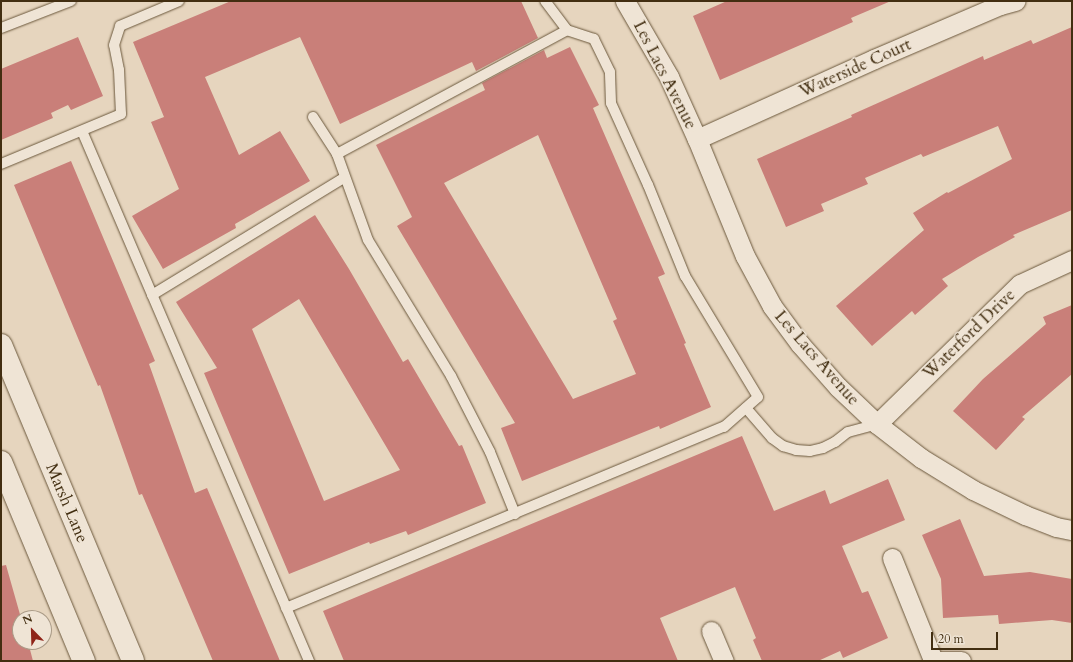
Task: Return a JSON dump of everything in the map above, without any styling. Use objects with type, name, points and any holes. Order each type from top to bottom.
[{"type":"main road","name":"Marsh Lane","points":[[1,345],[133,661]]},
{"type":"main road","points":[[1,462],[84,661]]},
{"type":"street","name":"Les Lacs Avenue","points":[[625,1],[670,77],[745,256],[772,306],[800,344],[838,387],[877,424],[921,458],[973,490],[1025,515],[1056,527],[1072,530]]},
{"type":"street","name":"Waterside Court","points":[[697,139],[874,59],[1000,5],[1015,1]]},
{"type":"street","name":"Waterford Drive","points":[[877,424],[1020,284],[1072,260]]},
{"type":"street","points":[[892,558],[932,661],[961,661]]},
{"type":"street","points":[[711,631],[724,661]]},
{"type":"lane","points":[[1,28],[71,1]]},
{"type":"lane","points":[[1,164],[121,114],[119,70],[114,45],[120,26],[179,1]]},
{"type":"lane","points":[[286,608],[724,427],[758,397],[685,276],[648,185],[611,103],[610,72],[594,39],[567,30],[545,1]]},
{"type":"lane","points":[[337,154],[567,30]]},
{"type":"lane","points":[[313,117],[337,154],[344,178],[368,240],[451,376],[490,452],[515,514]]},
{"type":"lane","points":[[82,131],[309,661]]},
{"type":"lane","points":[[152,295],[344,178]]},
{"type":"lane","points":[[746,408],[772,438],[783,446],[796,450],[810,451],[823,448],[848,432],[877,424]]},
{"type":"building","points":[[231,1],[521,1],[538,38],[476,71],[472,62],[340,124],[300,37],[205,77],[239,155],[280,131],[310,181],[235,224],[236,228],[163,269],[132,216],[179,189],[151,122],[164,117],[133,42]]},
{"type":"building","points":[[727,1],[891,1],[851,18],[853,22],[720,80],[693,16]]},
{"type":"building","points":[[1072,27],[1072,210],[1013,235],[1015,237],[942,279],[948,286],[915,315],[912,311],[872,346],[836,306],[924,230],[913,213],[947,192],[948,193],[1012,159],[998,126],[923,157],[921,154],[865,178],[868,184],[821,204],[824,211],[786,227],[757,159],[983,56],[984,60],[1031,40],[1033,44]]},
{"type":"building","points":[[78,37],[103,96],[71,110],[68,105],[51,113],[53,118],[1,140],[1,69]]},
{"type":"building","points":[[570,47],[599,105],[593,108],[665,274],[658,277],[686,343],[684,344],[711,407],[660,429],[659,426],[522,481],[501,428],[515,423],[397,226],[412,217],[376,145],[485,90],[482,83],[544,50],[547,58]],"holes":[[[538,135],[617,319],[613,321],[636,374],[573,399],[444,183]]]},
{"type":"building","points":[[71,161],[155,361],[149,364],[195,493],[207,488],[280,661],[213,661],[142,494],[139,495],[100,385],[98,386],[14,185]]},
{"type":"building","points":[[315,215],[349,269],[403,362],[408,359],[459,446],[462,445],[486,503],[408,535],[406,531],[370,544],[369,542],[289,574],[204,373],[217,368],[176,302]],"holes":[[[299,299],[400,470],[324,501],[252,329]]]},
{"type":"building","points":[[1072,305],[1072,374],[1022,417],[1025,419],[996,450],[953,411],[983,379],[1046,324],[1043,317]]},
{"type":"building","points":[[742,436],[774,511],[825,490],[830,504],[888,479],[905,520],[842,546],[862,593],[868,591],[888,638],[843,658],[840,651],[818,661],[762,661],[753,640],[756,638],[735,587],[660,618],[678,661],[344,661],[323,611]]},
{"type":"building","points":[[960,519],[984,576],[1030,572],[1072,579],[1072,623],[1052,620],[999,624],[998,615],[943,618],[941,579],[922,535]]},
{"type":"building","points":[[6,565],[19,610],[12,610],[12,650],[30,650],[33,661],[1,661],[1,566]]}]
